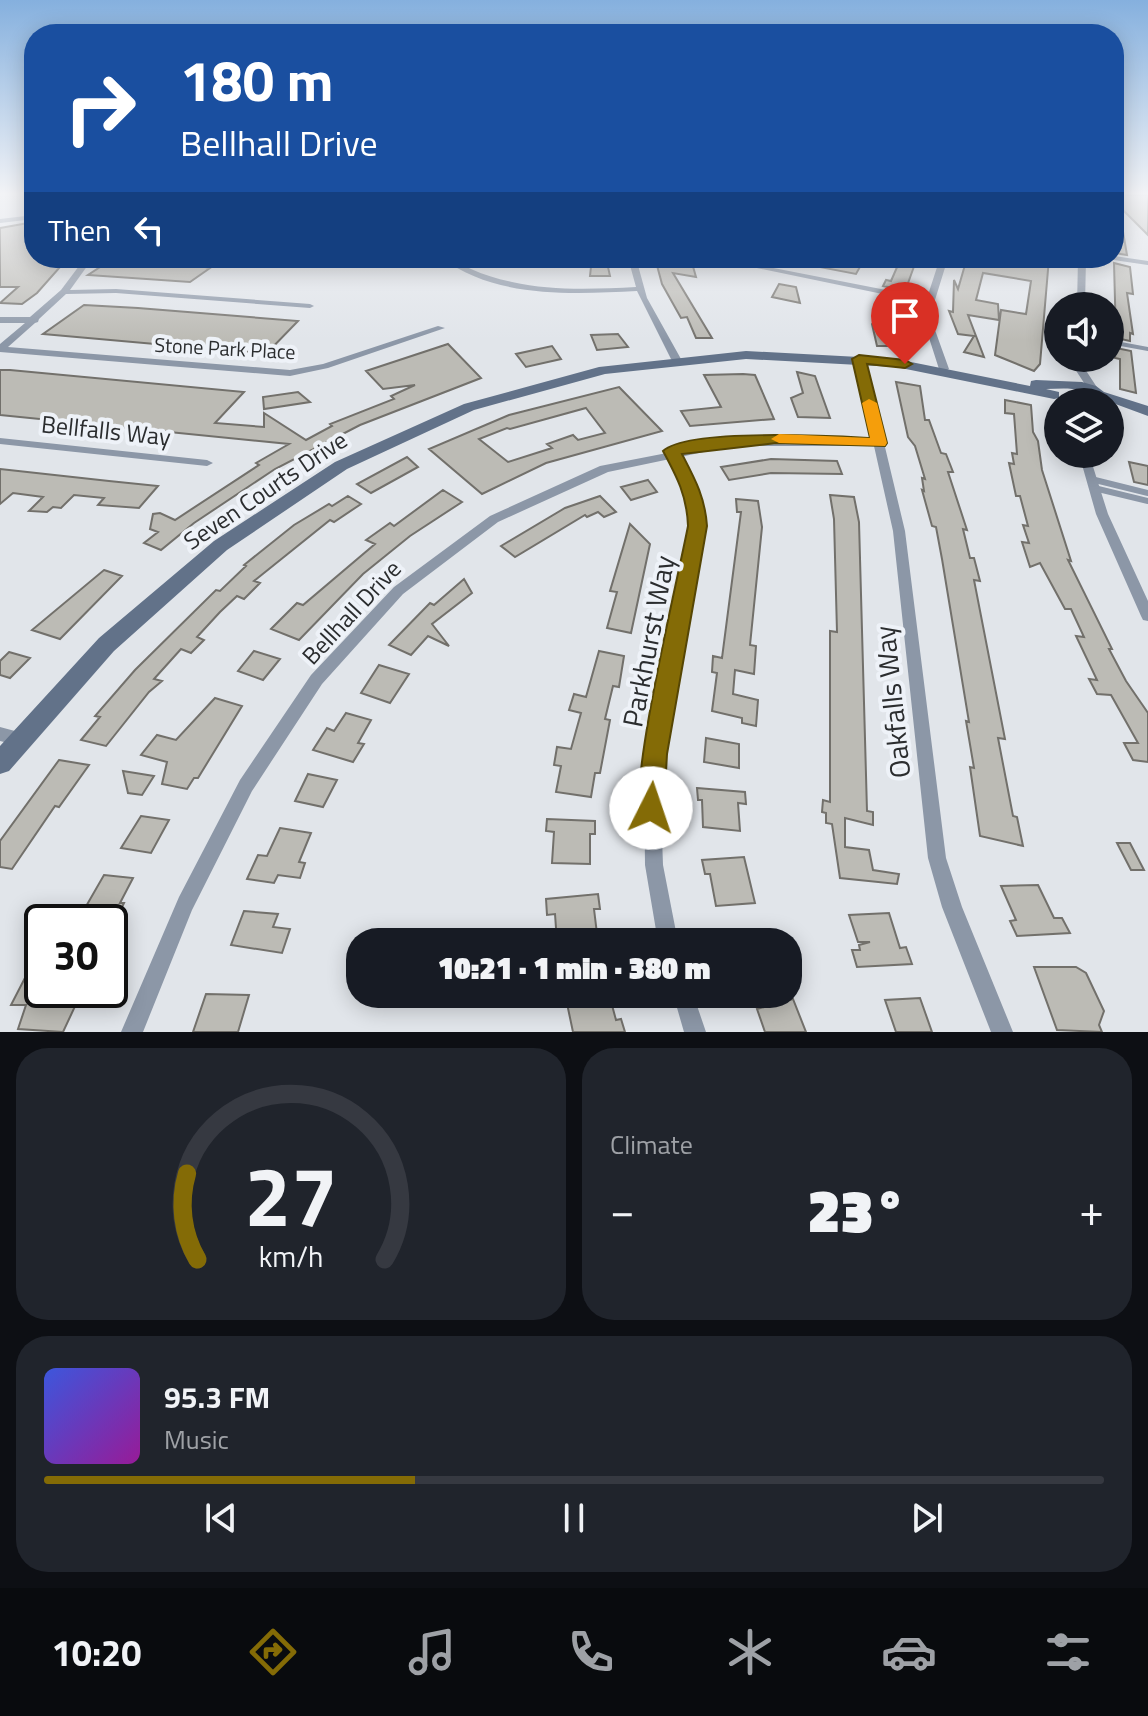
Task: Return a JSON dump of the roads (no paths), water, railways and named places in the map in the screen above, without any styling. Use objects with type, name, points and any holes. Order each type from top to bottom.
[{"type":"street","points":[[0,349],[64,292],[82,268]]},
{"type":"street","points":[[467,268],[483,276],[531,287],[588,291],[640,289]]},
{"type":"street","points":[[635,268],[640,289],[676,359]]},
{"type":"street","points":[[762,268],[929,301]]},
{"type":"street","points":[[941,268],[926,316],[944,369]]},
{"type":"street","points":[[1081,292],[1082,268]]},
{"type":"street","points":[[64,292],[116,291],[310,306]]},
{"type":"street","points":[[0,320],[35,320]]},
{"type":"street","name":"Stone Park Place","points":[[0,349],[290,373],[325,366],[441,328]]},
{"type":"street","name":"Seven Courts Drive","points":[[0,763],[111,642],[185,573],[253,521],[353,457],[437,417],[511,392],[608,369],[676,359],[776,355],[859,359],[944,369],[1044,389]]},
{"type":"street","name":"Oakfalls Way","points":[[859,359],[899,531],[937,858],[952,907],[1002,1032]]},
{"type":"street","points":[[1124,405],[1145,411]]},
{"type":"street","name":"Bellhall Drive","points":[[132,1032],[186,899],[228,817],[291,717],[376,611],[447,549],[518,504],[609,467],[672,451],[784,438],[879,443]]},
{"type":"street","name":"Bellfalls Way","points":[[0,441],[207,463]]},
{"type":"street","name":"Parkhurst Way","points":[[665,928],[654,865],[652,781],[697,526],[692,489],[672,451]]},
{"type":"street","points":[[1088,468],[1102,514],[1148,616]]},
{"type":"street","points":[[0,734],[20,739]]},
{"type":"street","points":[[687,1008],[695,1032]]},
{"type":"lane","points":[[1124,259],[1148,263]]},
{"type":"lane","points":[[1124,345],[1148,349]]},
{"type":"lane","points":[[1092,483],[1148,493]]},
{"type":"lane","points":[[1092,483],[1148,501]]}]
